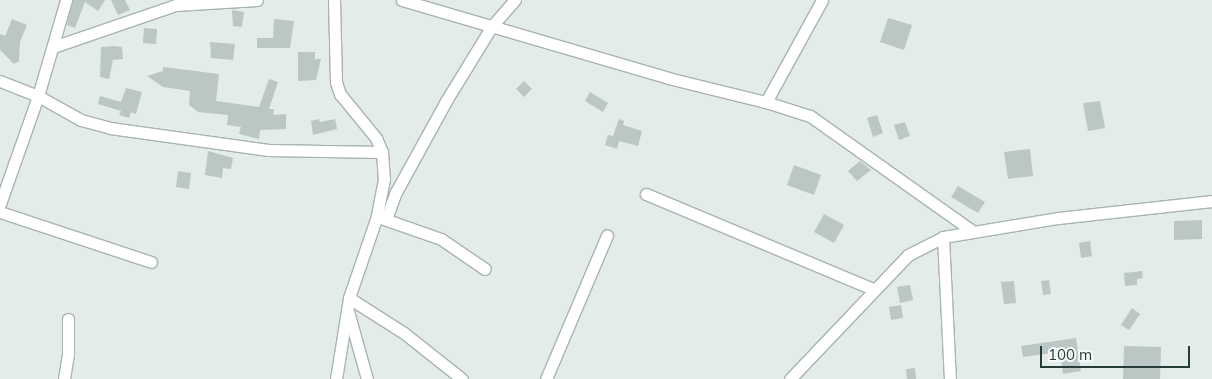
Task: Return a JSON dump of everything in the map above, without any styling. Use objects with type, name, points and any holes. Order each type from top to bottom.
[{"type":"street","points":[[0,204],[38,96],[66,0]]},
{"type":"street","points":[[53,47],[176,5],[257,0]]},
{"type":"street","points":[[334,0],[336,82],[382,152],[384,190],[382,218]]},
{"type":"street","points":[[402,0],[668,78],[766,102],[810,116],[830,127],[885,171],[971,230]]},
{"type":"street","points":[[336,379],[348,302],[382,218],[492,26],[515,0]]},
{"type":"street","points":[[766,102],[822,0]]},
{"type":"street","points":[[0,81],[38,96],[81,120],[116,129],[268,150],[382,152]]},
{"type":"street","points":[[646,194],[873,289]]},
{"type":"street","points":[[790,379],[873,289],[908,255],[942,237],[971,230],[1212,201]]},
{"type":"street","points":[[0,212],[151,262]]},
{"type":"street","points":[[382,218],[441,239],[485,269]]},
{"type":"street","points":[[546,379],[607,235]]},
{"type":"street","points":[[942,237],[950,379]]},
{"type":"street","points":[[348,302],[367,379]]},
{"type":"street","points":[[348,302],[404,333],[462,379]]},
{"type":"street","points":[[64,379],[68,355],[68,319]]},
{"type":"building","points":[[73,0],[105,0],[98,11],[85,2],[75,28],[67,25]]},
{"type":"building","points":[[111,0],[125,0],[130,10],[118,15]]},
{"type":"building","points":[[232,10],[244,12],[242,27],[233,26]]},
{"type":"building","points":[[888,18],[912,25],[904,50],[880,42]]},
{"type":"building","points":[[12,19],[27,25],[20,42],[19,61],[14,64],[0,50],[0,34],[5,36]]},
{"type":"building","points":[[274,19],[294,21],[290,48],[257,48],[257,38],[273,38]]},
{"type":"building","points":[[144,28],[157,29],[156,44],[143,43]]},
{"type":"building","points":[[210,42],[235,44],[233,60],[211,58]]},
{"type":"building","points":[[101,47],[122,47],[123,59],[113,60],[109,79],[100,77]]},
{"type":"building","points":[[298,52],[315,52],[315,59],[321,59],[316,80],[298,81]]},
{"type":"building","points":[[163,67],[219,74],[216,101],[259,107],[269,79],[278,82],[269,109],[274,109],[273,115],[286,114],[286,129],[260,130],[259,139],[239,134],[241,127],[227,125],[228,115],[198,112],[189,105],[190,91],[163,87],[147,76],[163,71]]},
{"type":"building","points":[[524,81],[532,89],[524,97],[516,89]]},
{"type":"building","points":[[126,88],[142,92],[136,114],[131,112],[129,118],[119,115],[121,111],[98,104],[100,96],[121,102]]},
{"type":"building","points":[[590,92],[608,103],[603,112],[585,101]]},
{"type":"building","points":[[1100,101],[1105,128],[1088,131],[1083,103]]},
{"type":"building","points":[[877,115],[883,133],[873,137],[867,118]]},
{"type":"building","points":[[319,119],[320,122],[335,119],[337,129],[313,135],[311,121]]},
{"type":"building","points":[[619,119],[624,121],[623,125],[642,131],[638,146],[619,141],[617,149],[605,145],[608,135],[613,136]]},
{"type":"building","points":[[905,122],[910,136],[899,140],[894,125]]},
{"type":"building","points":[[1030,149],[1033,176],[1008,179],[1004,152]]},
{"type":"building","points":[[208,151],[233,158],[231,169],[223,168],[222,178],[205,175]]},
{"type":"building","points":[[860,161],[871,170],[857,181],[848,171]]},
{"type":"building","points":[[794,165],[821,175],[814,195],[787,185]]},
{"type":"building","points":[[178,171],[191,173],[189,189],[176,187]]},
{"type":"building","points":[[958,186],[985,202],[978,213],[951,197]]},
{"type":"building","points":[[824,214],[844,225],[834,243],[814,232]]},
{"type":"building","points":[[1202,220],[1202,239],[1174,240],[1174,221]]},
{"type":"building","points":[[1090,241],[1092,256],[1081,258],[1079,243]]},
{"type":"building","points":[[1142,271],[1143,278],[1137,279],[1137,285],[1125,286],[1124,273]]},
{"type":"building","points":[[1049,280],[1051,294],[1043,295],[1041,281]]},
{"type":"building","points":[[1014,281],[1016,303],[1004,304],[1001,282]]},
{"type":"building","points":[[910,285],[913,300],[900,303],[897,287]]},
{"type":"building","points":[[901,305],[903,318],[891,320],[889,307]]},
{"type":"building","points":[[1132,308],[1140,314],[1129,330],[1121,325]]},
{"type":"building","points":[[1076,338],[1081,371],[1063,374],[1060,352],[1023,357],[1021,346]]},
{"type":"building","points":[[1124,346],[1161,347],[1160,379],[1123,379]]},
{"type":"building","points":[[915,368],[916,379],[907,379],[906,369]]}]
